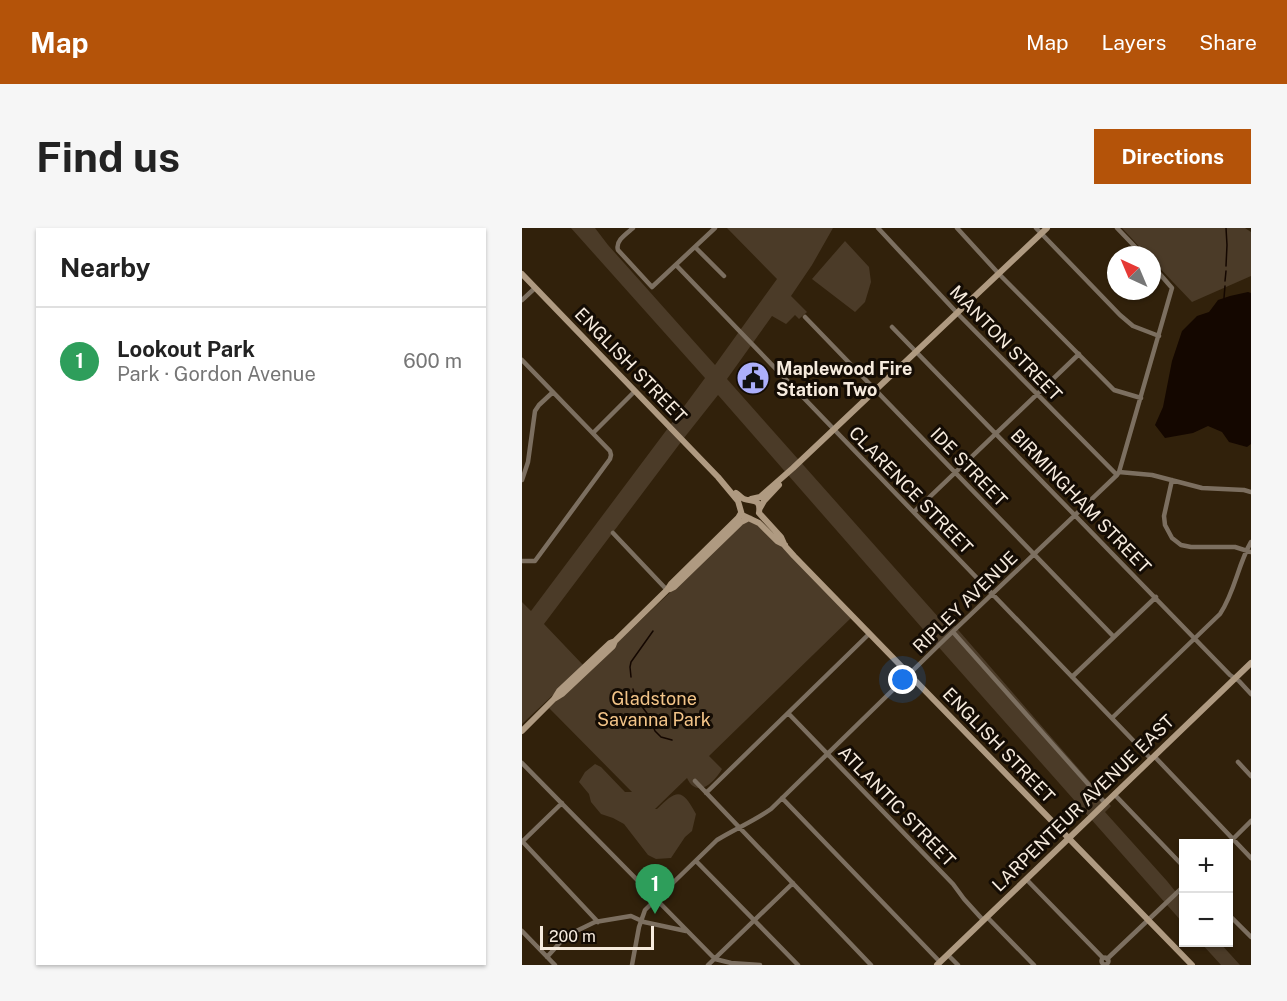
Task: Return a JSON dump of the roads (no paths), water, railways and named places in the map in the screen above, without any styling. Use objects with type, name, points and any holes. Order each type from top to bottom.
[{"type":"street","points":[[633,228],[618,242],[618,250],[652,287],[715,228]]},
{"type":"street","points":[[957,228],[1114,390],[1141,398]]},
{"type":"street","points":[[522,730],[738,518],[743,502],[760,497],[793,468],[958,313],[1039,231],[1047,228]]},
{"type":"street","points":[[1117,228],[1134,246]]},
{"type":"street","name":"MANTON STREET","points":[[879,229],[1037,394],[1118,474]]},
{"type":"street","points":[[1039,231],[1120,315],[1133,326],[1159,336]]},
{"type":"street","points":[[695,247],[724,276]]},
{"type":"street","name":"CLARENCE STREET","points":[[676,265],[1072,677],[1232,839]]},
{"type":"street","name":"ENGLISH STREET","points":[[522,274],[718,477],[738,501],[741,510]]},
{"type":"street","name":"RIPLEY AVENUE","points":[[632,965],[641,921],[645,910],[655,899],[717,840],[756,820],[771,809],[1118,474],[1172,288],[1161,274]]},
{"type":"street","points":[[522,300],[535,288]]},
{"type":"street","name":"IDE STREET","points":[[805,317],[1114,637]]},
{"type":"street","name":"BIRMINGHAM STREET","points":[[892,327],[1251,694]]},
{"type":"street","points":[[914,512],[1079,354]]},
{"type":"street","points":[[522,360],[612,455],[535,561],[522,562]]},
{"type":"street","points":[[593,433],[635,391]]},
{"type":"street","points":[[522,480],[528,462],[535,411],[553,392]]},
{"type":"street","points":[[667,590],[674,587],[740,523],[758,516],[764,501],[793,468]]},
{"type":"street","points":[[1118,474],[1152,474],[1202,488],[1251,492]]},
{"type":"street","name":"ENGLISH STREET","points":[[718,477],[741,497],[750,500]]},
{"type":"street","points":[[1172,480],[1164,520],[1172,538],[1181,545],[1191,547],[1235,547],[1249,551]]},
{"type":"street","points":[[750,500],[757,502],[759,510]]},
{"type":"street","points":[[741,510],[750,519]]},
{"type":"street","name":"ENGLISH STREET","points":[[759,510],[786,546],[869,634],[1192,965]]},
{"type":"street","name":"ENGLISH STREET","points":[[750,519],[759,523],[777,541],[786,546]]},
{"type":"street","points":[[613,533],[667,590]]},
{"type":"street","points":[[1112,718],[1215,620],[1224,608],[1251,542]]},
{"type":"street","points":[[1072,677],[1156,597]]},
{"type":"street","points":[[953,632],[1105,803]]},
{"type":"street","points":[[706,793],[869,634]]},
{"type":"street","name":"LARPENTEUR AVENUE EAST","points":[[939,963],[1251,663]]},
{"type":"street","name":"ATLANTIC STREET","points":[[788,713],[953,884],[964,899],[1034,965]]},
{"type":"street","points":[[1238,762],[1251,776]]},
{"type":"street","points":[[522,763],[714,959],[760,965]]},
{"type":"street","points":[[695,781],[871,965]]},
{"type":"street","points":[[1114,794],[1179,862]]},
{"type":"street","points":[[782,798],[939,963]]},
{"type":"street","points":[[562,803],[522,842],[598,922]]},
{"type":"street","points":[[1232,839],[1251,821]]},
{"type":"street","name":"CLARENCE STREET","points":[[1233,840],[1251,858]]},
{"type":"street","points":[[696,861],[798,965]]},
{"type":"street","points":[[1026,879],[1105,962],[1179,890]]},
{"type":"street","points":[[708,965],[793,883]]},
{"type":"street","points":[[547,957],[566,936],[598,922],[631,916],[641,921],[686,931]]},
{"type":"street","points":[[1233,919],[1251,937]]},
{"type":"street","points":[[522,931],[555,965]]},
{"type":"street","points":[[948,955],[958,965]]},
{"type":"waterway","points":[[1226,228],[1226,266]]},
{"type":"waterway","points":[[1225,281],[1226,271]]},
{"type":"waterway","points":[[1224,298],[1225,286]]},
{"type":"waterway","points":[[631,677],[631,662],[653,631]]},
{"type":"waterway","points":[[633,689],[635,697],[649,716],[655,731],[661,737],[672,740]]},
{"type":"place","name":"Maplewood Fire Station Two","points":[[753,378]]},
{"type":"place","name":"Lookout Park","points":[[655,914]]},
{"type":"park label","name":"Gladstone Savanna Park","points":[[654,708]]}]
